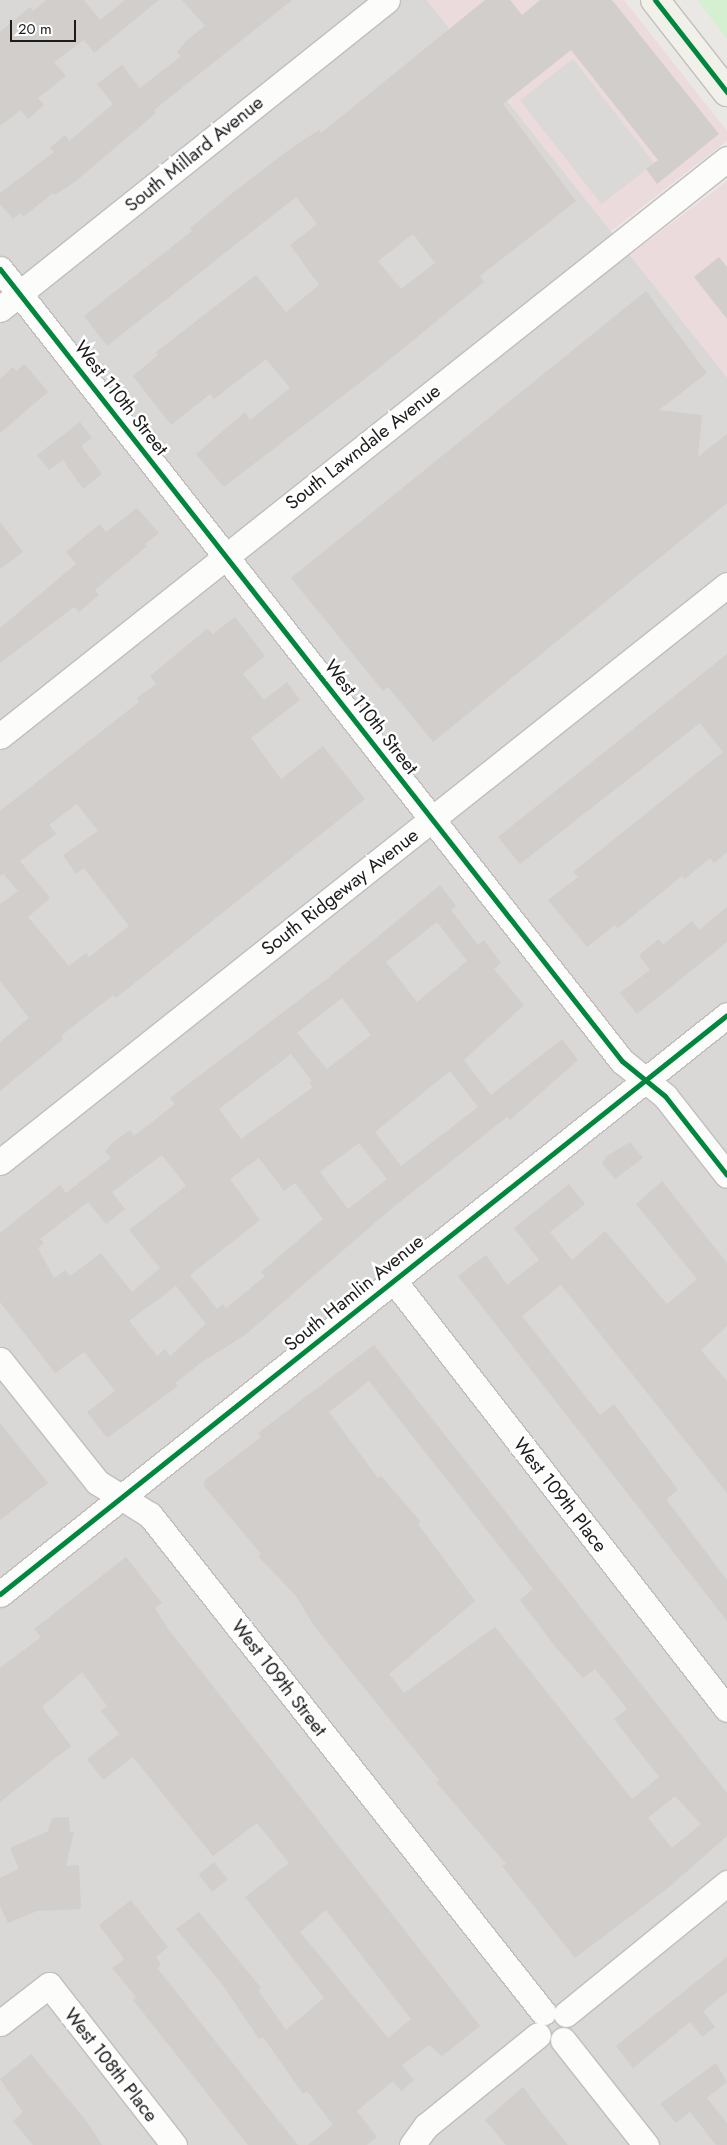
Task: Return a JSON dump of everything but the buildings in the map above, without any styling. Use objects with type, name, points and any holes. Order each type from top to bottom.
[{"type":"main road","points":[[655,0],[727,92]]},
{"type":"street","name":"South Millard Avenue","points":[[0,309],[387,0]]},
{"type":"street","name":"South Lawndale Avenue","points":[[0,736],[727,159]]},
{"type":"street","name":"West 110th Street","points":[[0,268],[622,1061],[665,1096],[727,1175]]},
{"type":"street","name":"South Ridgeway Avenue","points":[[0,1162],[727,585]]},
{"type":"street","name":"South Hamlin Avenue","points":[[0,1594],[727,1015]]},
{"type":"street","name":"West 109th Place","points":[[394,1281],[727,1709]]},
{"type":"street","name":"West 109th Street","points":[[0,1360],[96,1482],[150,1515],[549,2020]]},
{"type":"street","points":[[412,2145],[426,2126],[549,2020],[727,1883]]},
{"type":"street","name":"West 108th Place","points":[[0,2023],[49,1985],[174,2145]]},
{"type":"street","points":[[549,2020],[570,2024],[563,2040],[646,2145]]},
{"type":"shaded area","points":[[0,0],[427,0],[727,377],[727,2145],[0,2145]]},
{"type":"shaded area","points":[[427,0],[624,0],[727,131],[727,141],[611,231]]},
{"type":"shaded area","points":[[573,59],[654,163],[601,204],[520,100]]},
{"type":"shaded area","points":[[727,181],[727,377],[630,255]]},
{"type":"green space","points":[[697,0],[727,0],[727,39]]},
{"type":"cycle path","points":[[655,0],[727,92]]},
{"type":"cycle path","points":[[0,269],[622,1061],[665,1096],[727,1175]]},
{"type":"cycle path","points":[[0,1594],[727,1015]]}]
